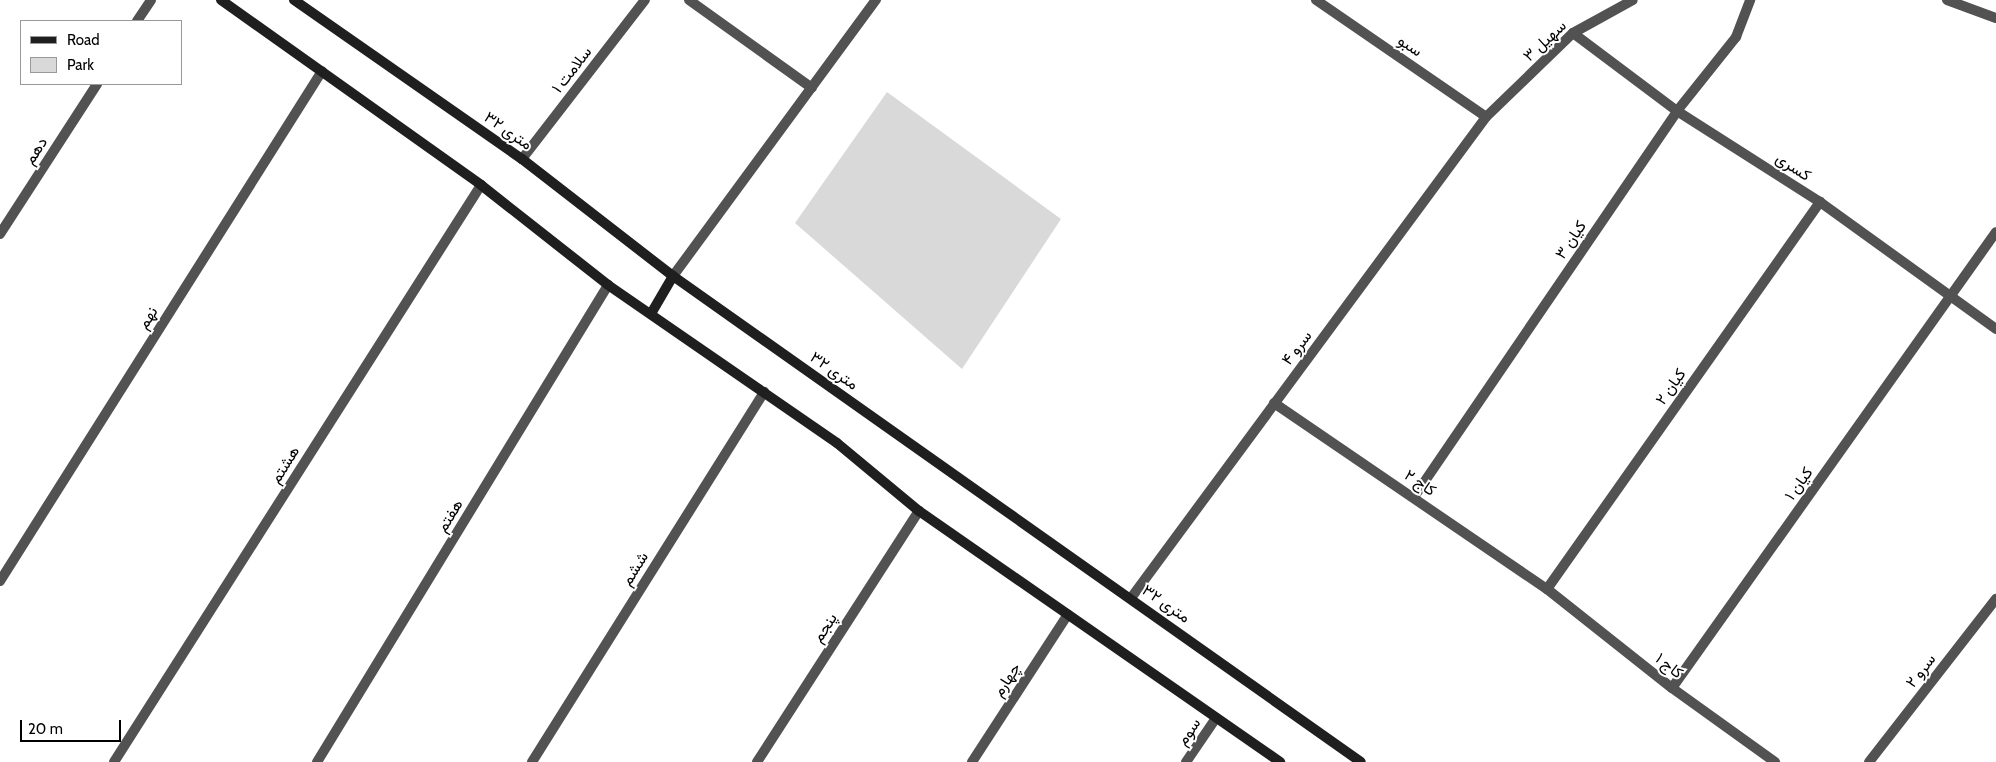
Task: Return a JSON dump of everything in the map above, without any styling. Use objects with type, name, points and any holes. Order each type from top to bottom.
[{"type":"main road","points":[[221,0],[481,185],[608,285],[652,312],[837,443],[919,510],[1280,762]]},
{"type":"main road","name":"۳۲ متری","points":[[294,0],[522,158],[673,276],[1361,762]]},
{"type":"main road","points":[[652,312],[673,276]]},
{"type":"street","points":[[138,20],[151,0]]},
{"type":"street","name":"سلامت ۱","points":[[522,158],[646,0]]},
{"type":"street","points":[[689,0],[812,88]]},
{"type":"street","points":[[673,276],[876,0]]},
{"type":"street","name":"سبو","points":[[1316,0],[1486,117]]},
{"type":"street","name":"سهیل ۳","points":[[1486,117],[1573,33],[1633,0]]},
{"type":"street","name":"کیان ۳","points":[[1414,496],[1677,111],[1736,37],[1750,0]]},
{"type":"street","points":[[1947,0],[1996,18]]},
{"type":"street","name":"کسری","points":[[1573,33],[1677,111],[1820,202],[1950,298],[1996,329]]},
{"type":"street","name":"نهم","points":[[0,581],[322,71]]},
{"type":"street","name":"دهم","points":[[0,234],[96,85]]},
{"type":"street","name":"سرو ۴","points":[[1131,598],[1486,117]]},
{"type":"street","name":"هشتم","points":[[114,762],[481,185]]},
{"type":"street","name":"کیان ۲","points":[[1547,589],[1820,202]]},
{"type":"street","name":"کیان ۱","points":[[1672,688],[1996,232]]},
{"type":"street","name":"هفتم","points":[[317,762],[608,285]]},
{"type":"street","name":"ششم","points":[[532,762],[764,392]]},
{"type":"street","name":"کاج ۲","points":[[1274,403],[1414,496],[1547,589]]},
{"type":"street","name":"پنجم","points":[[757,762],[919,510]]},
{"type":"street","name":"کاج ۱","points":[[1547,589],[1672,688],[1775,762]]},
{"type":"street","name":"سرو ۲","points":[[1869,762],[1996,598]]},
{"type":"street","name":"چهارم","points":[[972,762],[1068,614]]},
{"type":"street","name":"سوم","points":[[1186,762],[1216,718]]},
{"type":"green space","points":[[887,92],[1061,219],[962,369],[795,223]]}]
